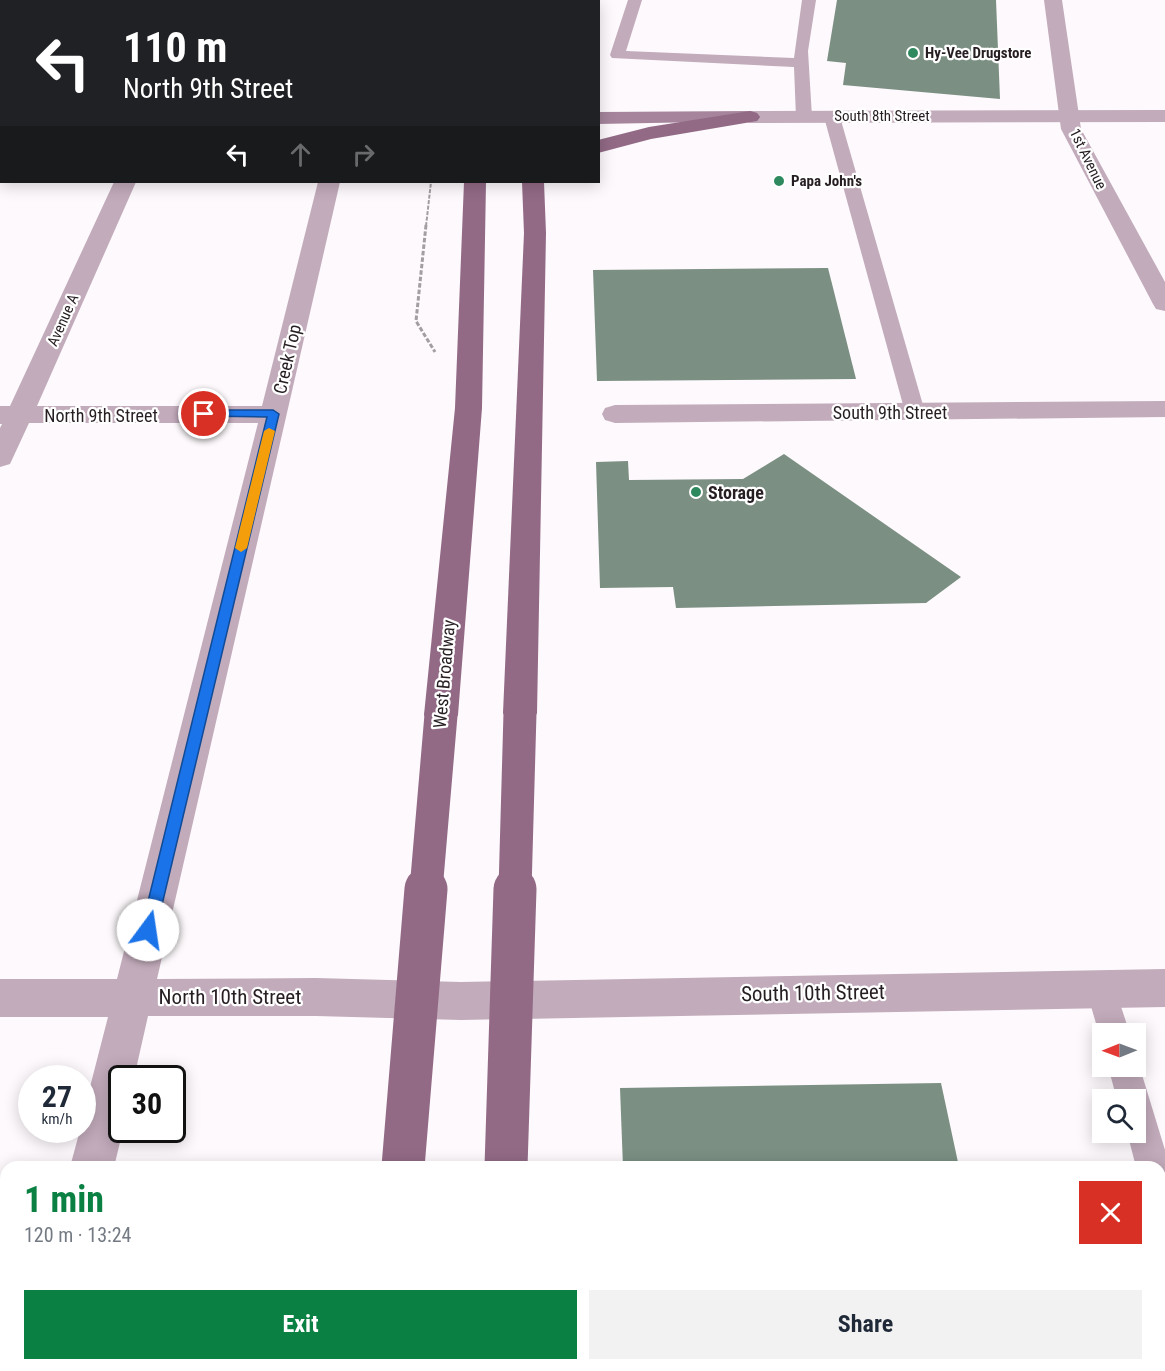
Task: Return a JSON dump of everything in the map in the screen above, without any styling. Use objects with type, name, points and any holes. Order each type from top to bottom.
[{"type":"main road","name":"South 8th Street","points":[[600,118],[750,117]]},
{"type":"main road","points":[[600,146],[649,133],[750,117]]},
{"type":"main road","name":"West Broadway","points":[[404,1161],[468,406],[473,294],[471,225],[475,183]]},
{"type":"main road","points":[[506,1161],[535,233],[533,183]]},
{"type":"main road","points":[[535,233],[555,183]]},
{"type":"street","name":"1st Avenue","points":[[1053,0],[1071,129],[1165,304]]},
{"type":"street","name":"South 8th Street","points":[[750,117],[1165,116]]},
{"type":"street","name":"Avenue A","points":[[0,458],[10,415],[125,183]]},
{"type":"street","name":"Creek Top","points":[[93,1161],[329,183]]},
{"type":"street","name":"South 9th Street","points":[[615,414],[1165,409]]},
{"type":"street","name":"North 9th Street","points":[[10,415],[273,414]]},
{"type":"street","name":"South 10th Street","points":[[461,1001],[1165,988]]},
{"type":"street","name":"North 10th Street","points":[[0,998],[316,997],[461,1001]]},
{"type":"lane","points":[[635,0],[618,55],[801,63]]},
{"type":"lane","points":[[804,117],[801,63],[809,0]]},
{"type":"lane","points":[[832,117],[915,412]]},
{"type":"lane","points":[[1101,989],[1111,1023]]},
{"type":"lane","points":[[1146,1142],[1151,1161]]},
{"type":"path","points":[[431,183],[416,321],[440,362]]},
{"type":"building","name":"Hy-Vee Drugstore","points":[[837,0],[996,0],[1000,99],[843,85],[846,63],[827,61]]},
{"type":"building","points":[[828,268],[856,379],[597,381],[593,270]]},
{"type":"building","points":[[784,454],[961,577],[926,603],[676,608],[673,587],[600,588],[596,462],[628,461],[629,480],[743,479]]},
{"type":"building","points":[[941,1083],[958,1161],[623,1161],[620,1088]]},
{"type":"slow traffic","points":[[241,548],[269,431]]},
{"type":"place","name":"Hy-Vee Drugstore","points":[[913,53]]},
{"type":"place","name":"Papa John's","points":[[779,181]]},
{"type":"place","name":"Storage","points":[[696,492]]},
{"type":"route","points":[[148,930],[273,414],[204,414]]}]
